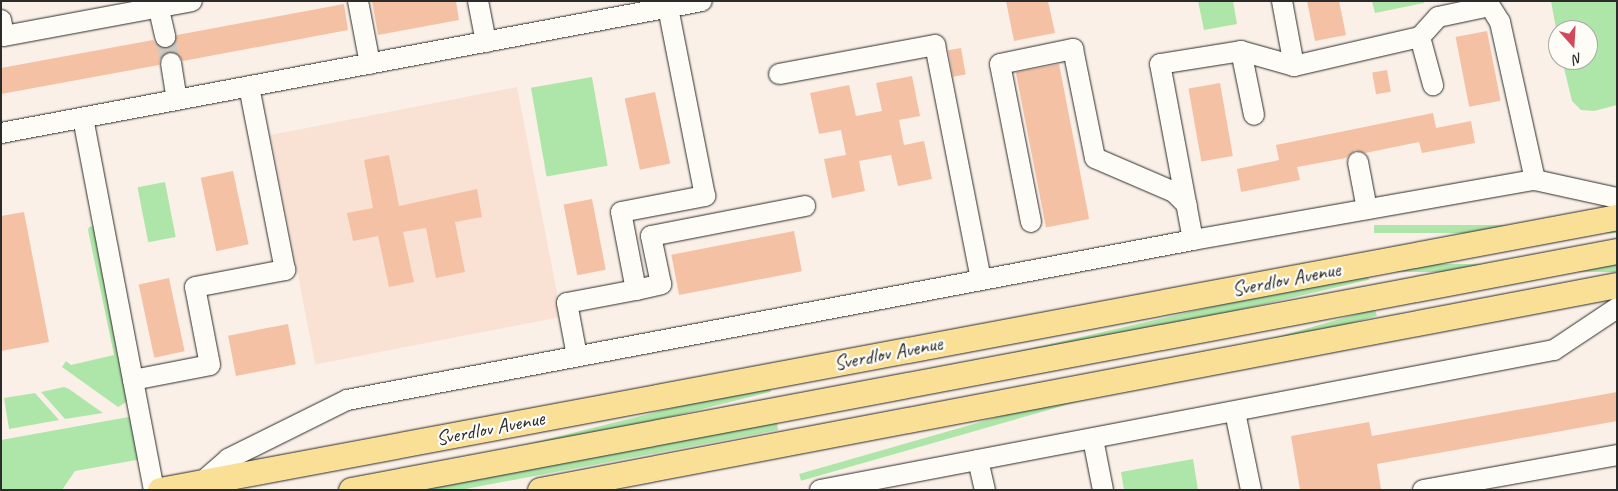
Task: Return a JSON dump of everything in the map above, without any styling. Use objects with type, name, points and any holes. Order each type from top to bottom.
[{"type":"main road","name":"Sverdlov Avenue","points":[[160,490],[1617,217]]},
{"type":"main road","name":"Sverdlov Avenue","points":[[351,490],[1617,251]]},
{"type":"main road","points":[[540,490],[1617,285]]},
{"type":"street","points":[[1,20],[4,36],[158,4],[192,1]]},
{"type":"street","points":[[358,1],[370,64]]},
{"type":"street","points":[[478,1],[486,42]]},
{"type":"street","points":[[1,133],[702,1]]},
{"type":"street","points":[[1282,1],[1294,66]]},
{"type":"street","points":[[1193,240],[1160,64],[1241,51],[1294,66],[1420,37],[1438,17],[1492,3],[1500,22],[1535,180]]},
{"type":"street","points":[[158,4],[166,37]]},
{"type":"street","points":[[636,290],[621,212],[705,196],[668,8]]},
{"type":"street","points":[[1420,37],[1433,85]]},
{"type":"street","points":[[779,74],[935,45],[966,195],[981,280]]},
{"type":"street","points":[[1031,222],[1000,64],[1073,49],[1095,158],[1174,192],[1187,205]]},
{"type":"street","points":[[1241,51],[1254,115]]},
{"type":"street","points":[[171,63],[178,100]]},
{"type":"street","points":[[133,380],[210,365],[195,288],[285,270],[249,87]]},
{"type":"street","points":[[83,118],[154,490]]},
{"type":"street","points":[[1358,162],[1367,209]]},
{"type":"street","points":[[202,482],[228,459],[347,400],[1193,240],[1535,180],[1617,198]]},
{"type":"street","points":[[578,356],[567,303],[661,284],[651,236],[805,206]]},
{"type":"street","points":[[832,489],[1554,350],[1617,308]]},
{"type":"street","points":[[1235,412],[1250,490]]},
{"type":"street","points":[[1093,439],[1103,490]]},
{"type":"street","points":[[1423,490],[1617,455]]},
{"type":"street","points":[[978,460],[985,490]]},
{"type":"shaded area","points":[[517,87],[562,317],[315,365],[271,135]]},
{"type":"green space","points":[[1198,1],[1233,1],[1237,24],[1204,30]]},
{"type":"green space","points":[[1372,1],[1424,1],[1424,3],[1375,13]]},
{"type":"green space","points":[[1551,1],[1617,1],[1617,105],[1594,111],[1581,110],[1572,101],[1564,70],[1598,70],[1598,20],[1554,20]]},
{"type":"green space","points":[[592,77],[608,166],[547,176],[531,88]]},
{"type":"green space","points":[[165,182],[176,237],[148,242],[138,187]]},
{"type":"green space","points":[[1374,225],[1617,225],[1617,233],[1374,233]]},
{"type":"green space","points":[[94,226],[130,400],[118,407],[62,367],[66,361],[71,365],[114,355],[88,230],[89,227]]},
{"type":"green space","points":[[1379,264],[1617,264],[1617,272],[1379,272]]},
{"type":"green space","points":[[1367,271],[1369,280],[786,414],[784,406]]},
{"type":"green space","points":[[1375,309],[1377,316],[801,481],[799,474]]},
{"type":"green space","points":[[769,384],[771,392],[377,490],[344,490]]},
{"type":"green space","points":[[64,387],[103,413],[65,419],[41,392]]},
{"type":"green space","points":[[35,393],[59,420],[9,429],[4,398]]},
{"type":"green space","points":[[134,416],[142,459],[75,471],[62,490],[1,490],[1,440]]},
{"type":"green space","points":[[777,421],[778,430],[460,490],[412,490]]},
{"type":"green space","points":[[1193,459],[1198,490],[1124,490],[1121,472]]},
{"type":"building","points":[[372,1],[456,1],[459,20],[378,35]]},
{"type":"building","points":[[1006,1],[1048,1],[1055,33],[1014,41]]},
{"type":"building","points":[[1307,1],[1339,1],[1346,35],[1315,41]]},
{"type":"building","points":[[344,4],[348,30],[183,61],[176,52],[169,51],[160,58],[159,65],[1,94],[1,68],[153,40],[157,45],[167,49],[173,45],[177,35]]},
{"type":"building","points":[[1487,31],[1501,101],[1469,107],[1456,37]]},
{"type":"building","points":[[961,48],[966,75],[953,77],[948,50]]},
{"type":"building","points":[[1059,64],[1089,219],[1046,227],[1016,72]]},
{"type":"building","points":[[1387,70],[1391,92],[1376,94],[1372,73]]},
{"type":"building","points":[[912,76],[920,116],[899,120],[904,145],[924,141],[932,179],[898,186],[891,155],[859,161],[865,191],[832,198],[824,159],[846,155],[841,130],[819,134],[810,93],[849,85],[856,116],[882,111],[876,83]]},
{"type":"building","points":[[1220,83],[1233,156],[1201,161],[1188,89]]},
{"type":"building","points":[[655,92],[670,163],[640,170],[625,98]]},
{"type":"building","points":[[1433,113],[1436,128],[1471,121],[1475,143],[1422,153],[1419,142],[1365,153],[1355,150],[1346,158],[1297,167],[1300,180],[1241,192],[1237,169],[1279,160],[1276,145]]},
{"type":"building","points":[[389,155],[399,206],[477,189],[482,217],[455,222],[465,272],[436,278],[426,228],[403,232],[414,282],[389,287],[378,236],[353,241],[347,213],[373,208],[364,160]]},
{"type":"building","points":[[233,171],[249,244],[216,251],[201,178]]},
{"type":"building","points":[[592,199],[606,270],[577,275],[564,205]]},
{"type":"building","points":[[24,212],[49,342],[1,351],[1,216]]},
{"type":"building","points":[[794,231],[802,271],[679,295],[671,255]]},
{"type":"building","points":[[169,278],[185,351],[154,358],[139,284]]},
{"type":"building","points":[[288,324],[296,364],[236,376],[228,336]]},
{"type":"building","points":[[1617,392],[1617,421],[1377,464],[1381,489],[1300,490],[1291,436],[1369,422],[1372,436]]},
{"type":"tunnel","points":[[165,37],[171,63]]}]
